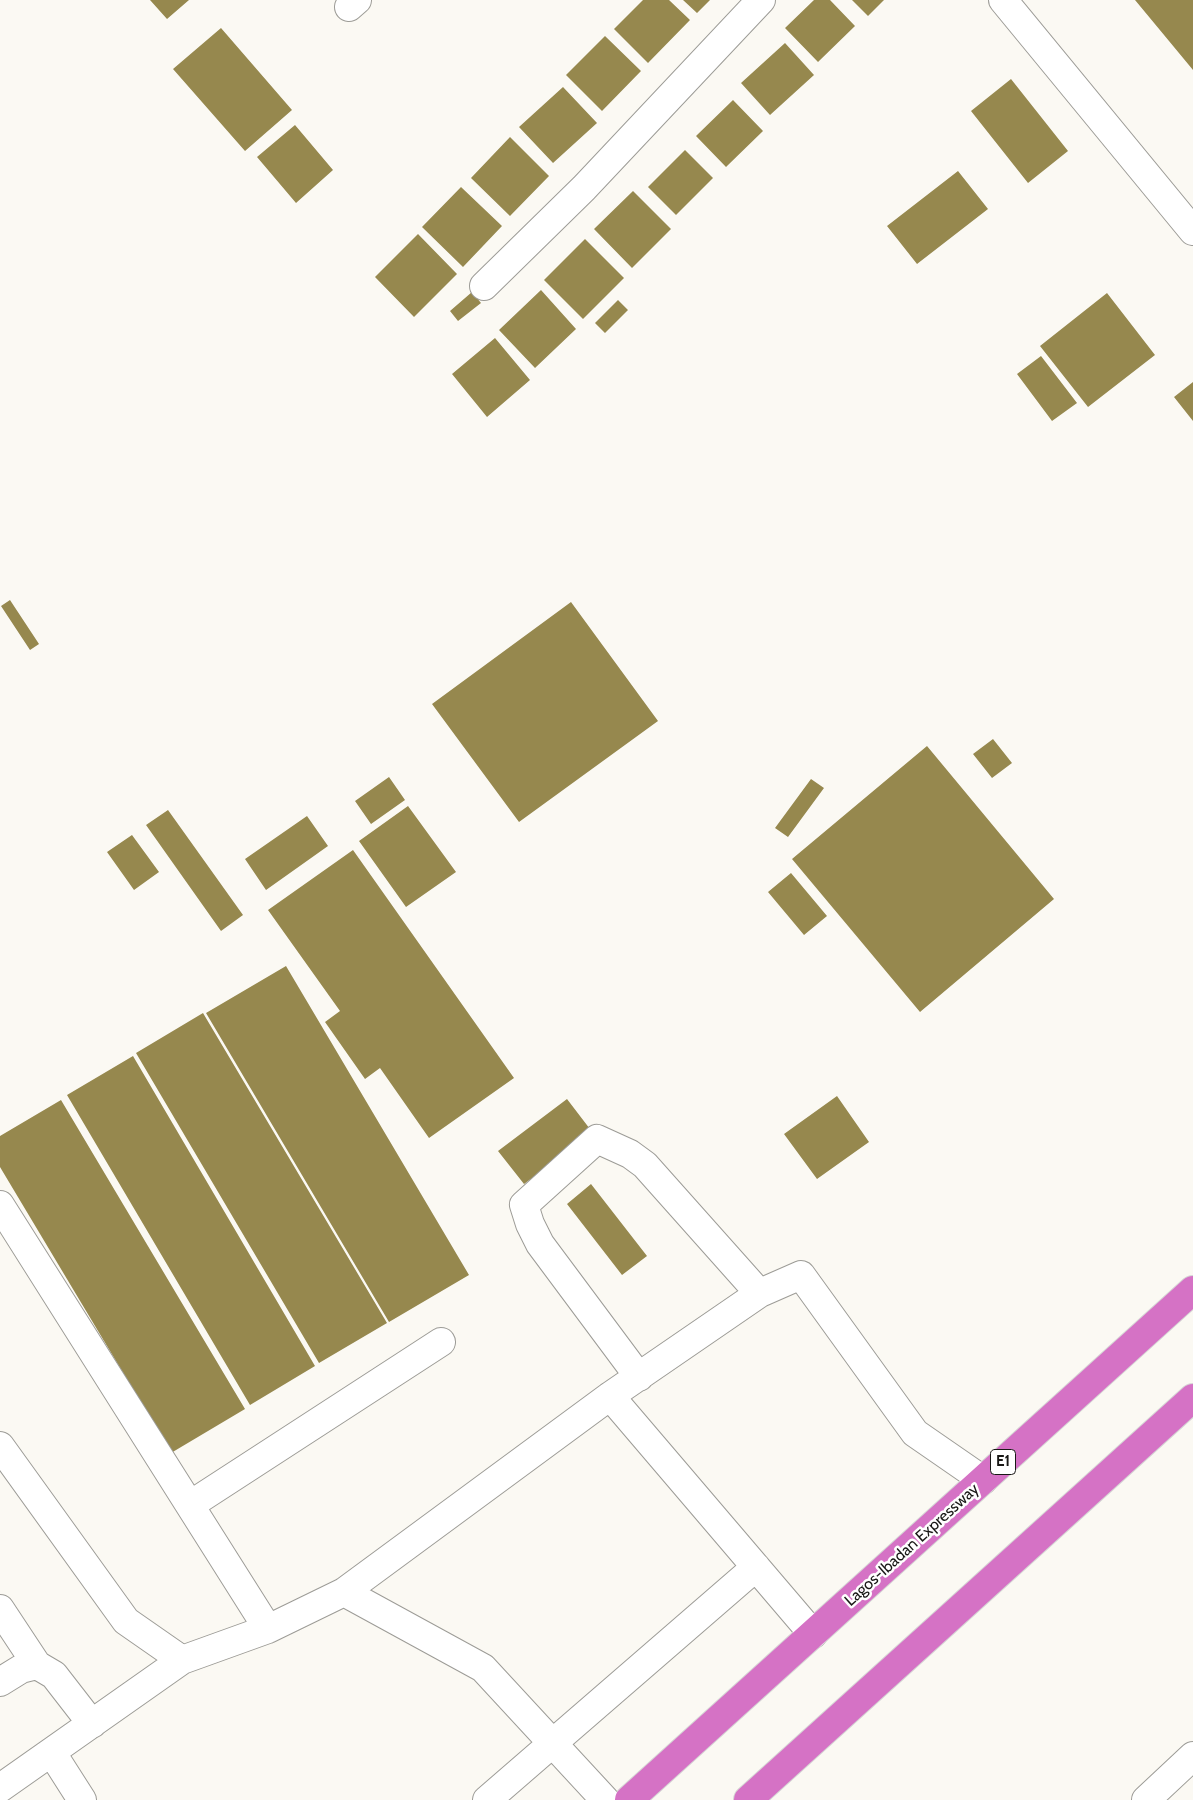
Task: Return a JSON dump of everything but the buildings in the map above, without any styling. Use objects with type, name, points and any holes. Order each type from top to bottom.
[{"type":"highway","name":"Lagos-Ibadan Expressway","points":[[629,1800],[1193,1290]]},
{"type":"highway","points":[[748,1800],[1193,1398]]},
{"type":"street","points":[[484,286],[584,188],[761,0]]},
{"type":"street","points":[[1003,0],[1193,231]]},
{"type":"street","points":[[639,1377],[540,1244],[530,1224],[524,1205],[597,1138],[630,1154],[645,1165],[759,1293]]},
{"type":"street","points":[[0,1206],[268,1629]]},
{"type":"street","points":[[0,1788],[182,1660],[268,1629],[344,1592],[610,1396],[759,1293],[801,1274],[915,1433],[983,1480]]},
{"type":"street","points":[[190,1505],[441,1342]]},
{"type":"street","points":[[610,1396],[814,1634]]},
{"type":"street","points":[[0,1446],[126,1622],[182,1660]]},
{"type":"street","points":[[487,1800],[756,1567]]},
{"type":"street","points":[[344,1592],[483,1668],[554,1742],[605,1800]]},
{"type":"street","points":[[0,1609],[37,1665],[54,1675],[92,1724]]},
{"type":"street","points":[[0,1682],[21,1669],[37,1665]]},
{"type":"street","points":[[52,1753],[82,1800]]},
{"type":"street","points":[[1146,1800],[1193,1756]]}]
